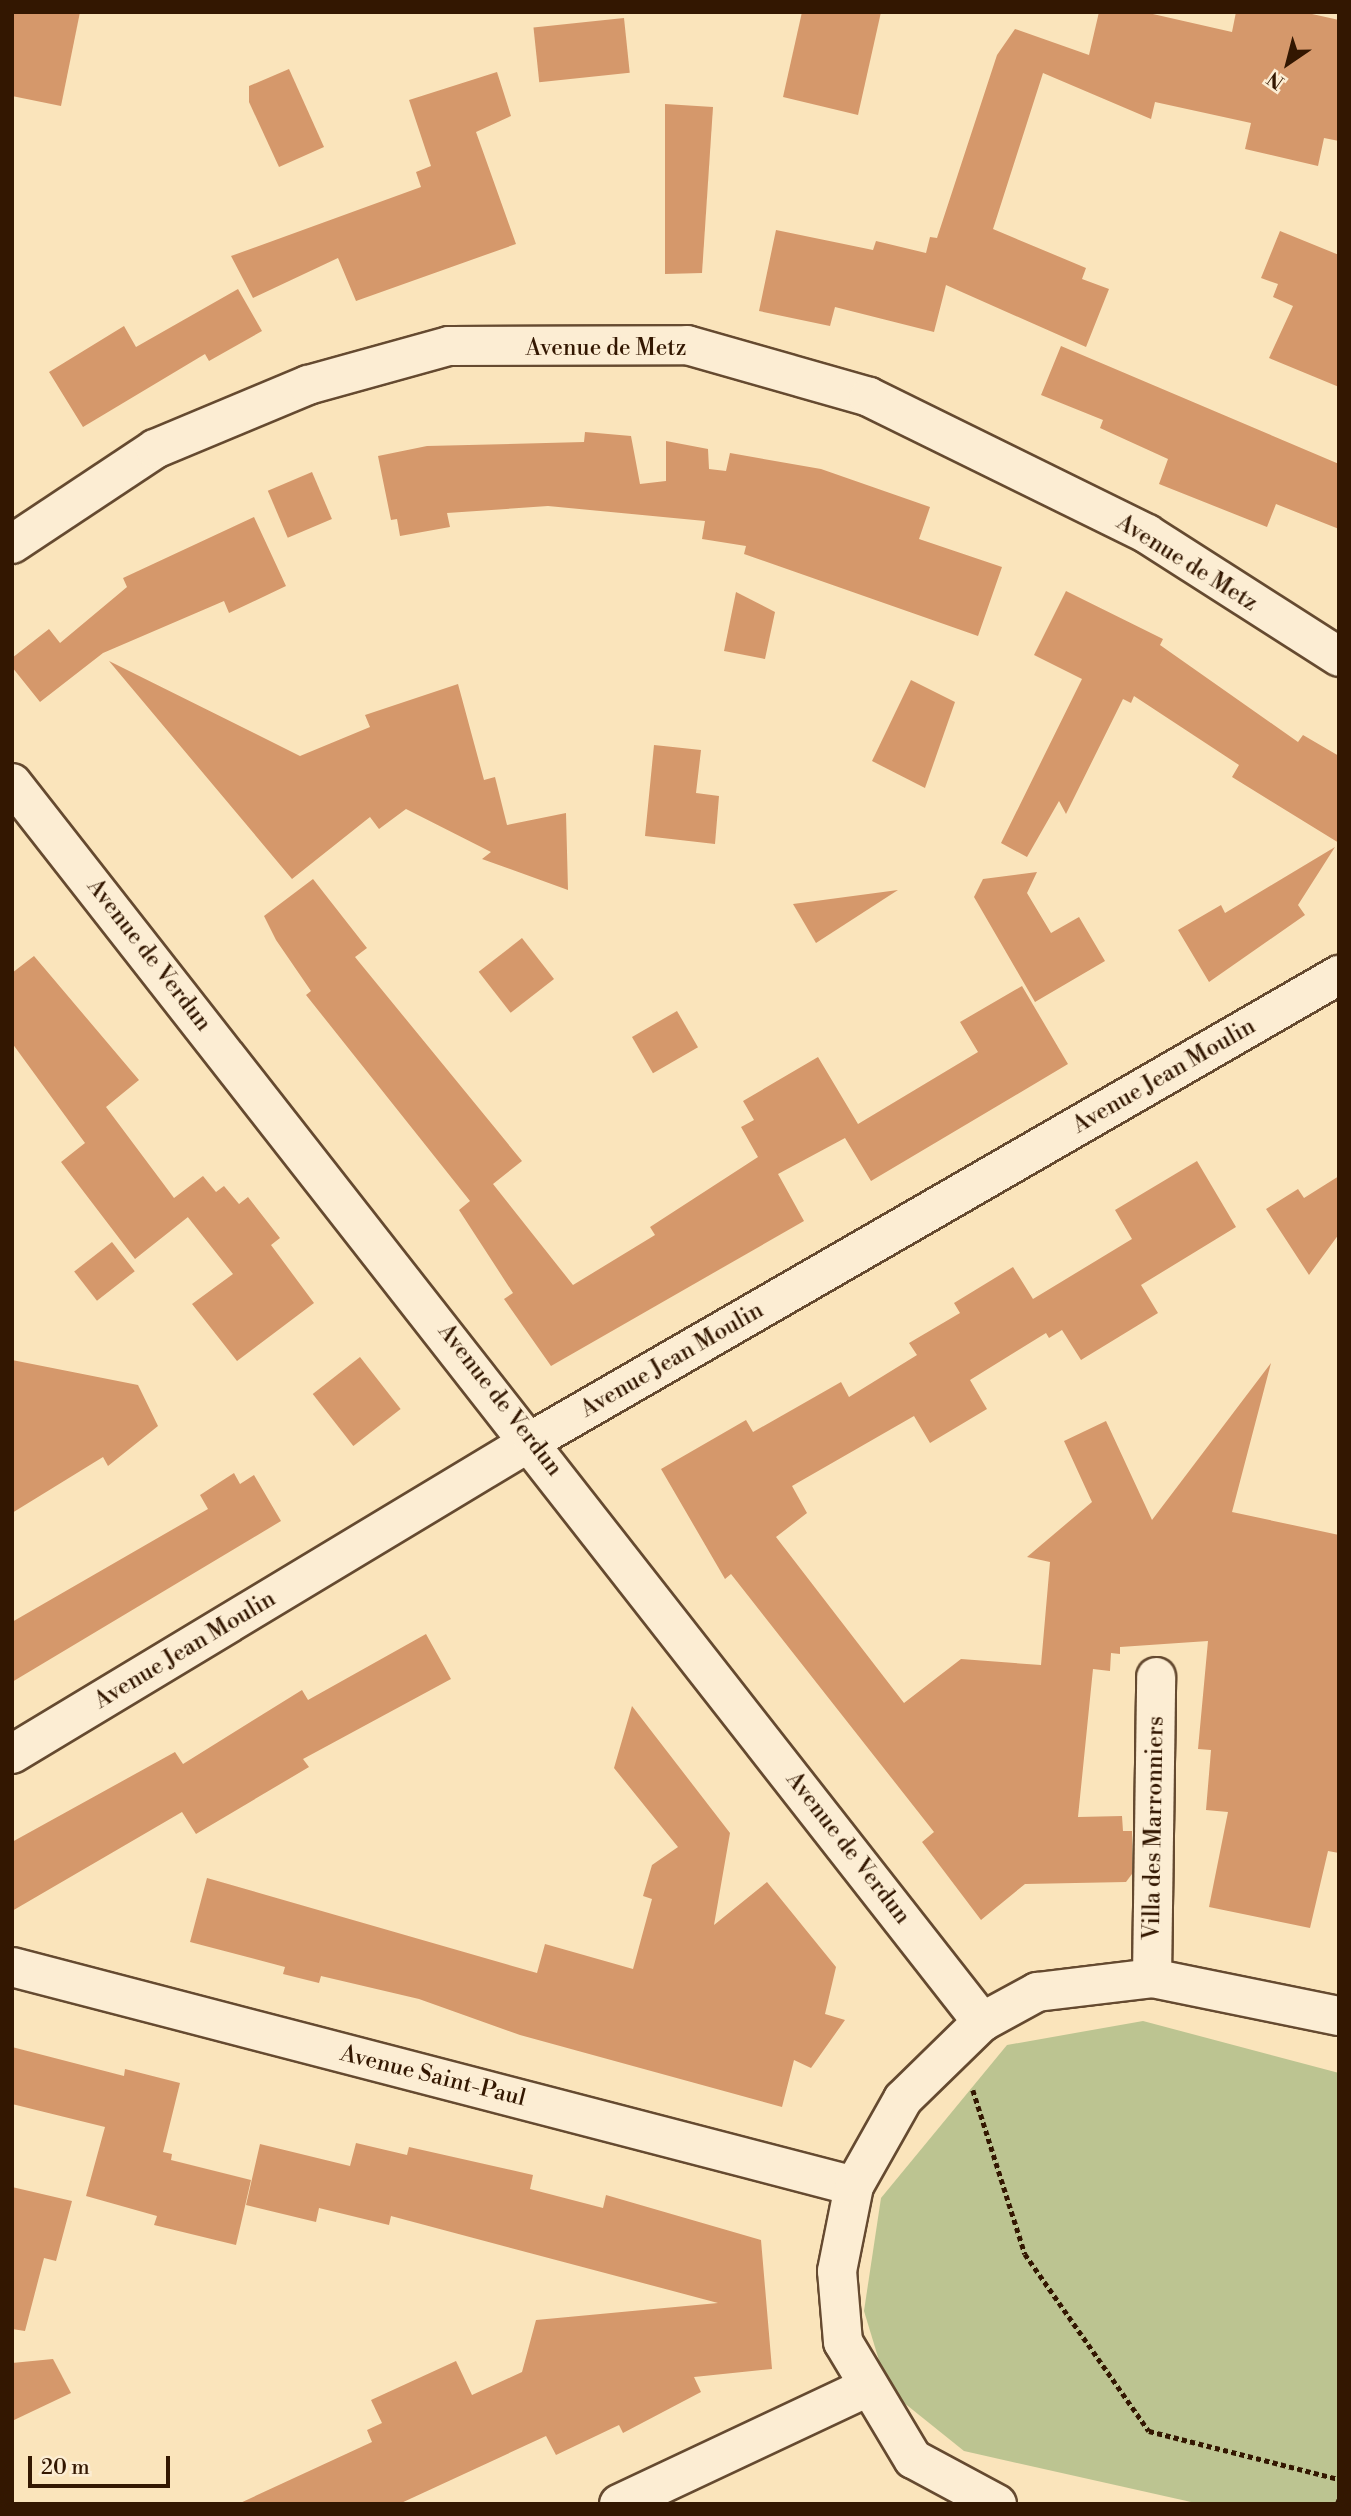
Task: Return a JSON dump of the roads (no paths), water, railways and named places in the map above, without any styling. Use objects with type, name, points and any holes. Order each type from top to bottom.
[{"type":"street","name":"Avenue de Metz","points":[[12,544],[155,449],[308,385],[449,346],[687,345],[869,397],[1147,534],[1339,657]]},
{"type":"street","name":"Avenue de Verdun","points":[[12,783],[533,1440],[970,2034]]},
{"type":"street","name":"Avenue Jean Moulin","points":[[12,1754],[533,1440],[1339,975]]},
{"type":"street","name":"Villa des Marronniers","points":[[1152,1978],[1156,1677]]},
{"type":"street","name":"Avenue Saint-Paul","points":[[12,1967],[854,2186]]},
{"type":"street","points":[[997,2504],[913,2459],[865,2388],[843,2342],[837,2271],[854,2186],[903,2099],[970,2034],[1037,1992],[1152,1978],[1339,2015]]},
{"type":"street","points":[[619,2504],[865,2388]]}]
